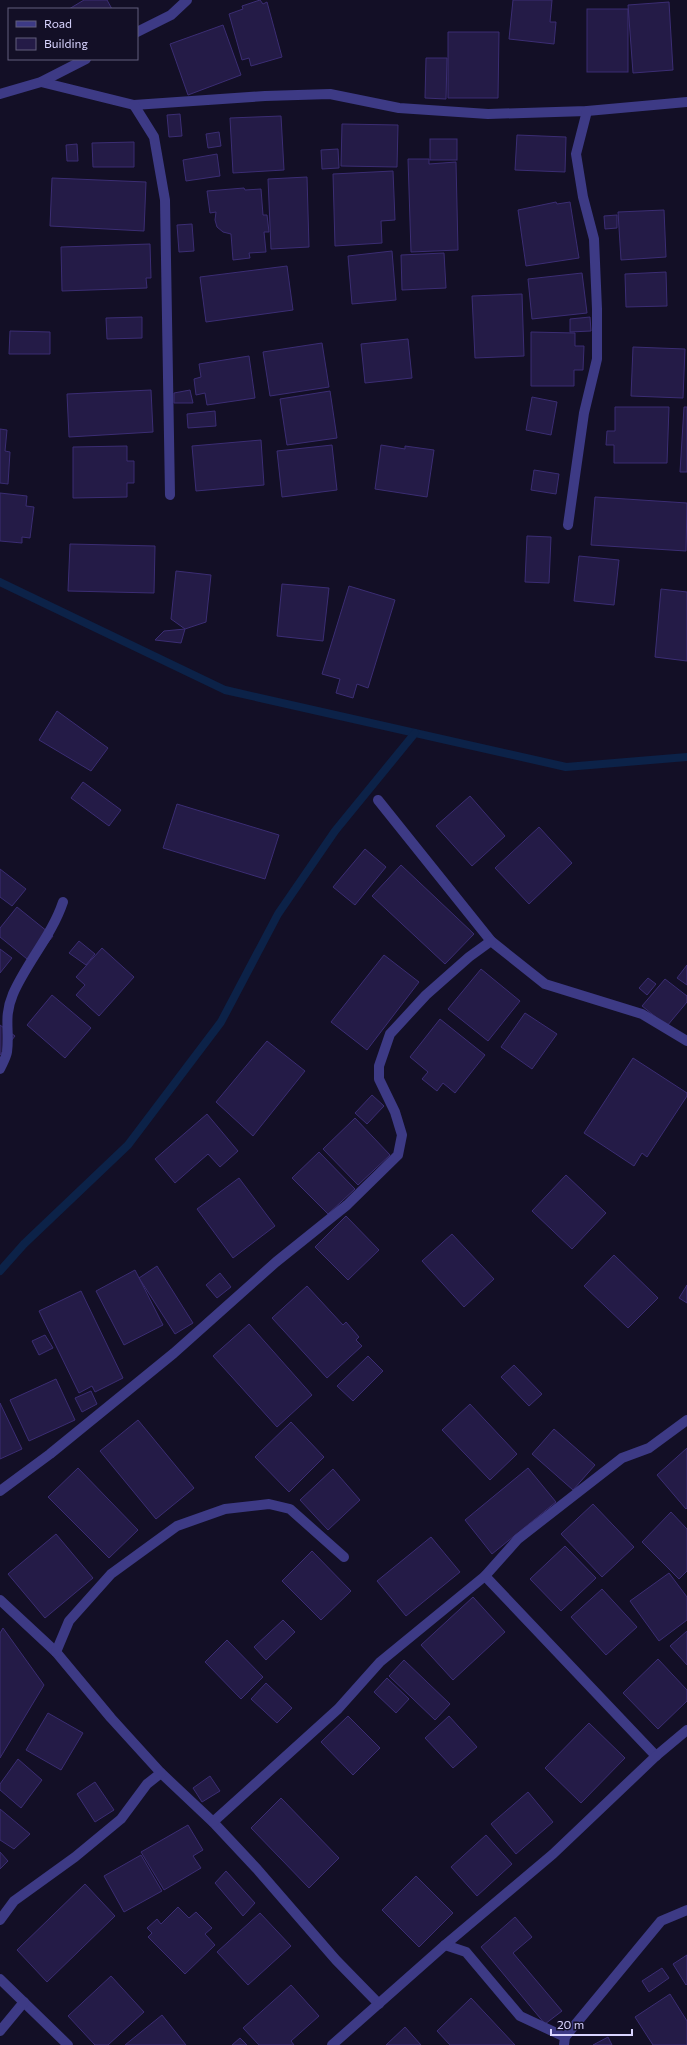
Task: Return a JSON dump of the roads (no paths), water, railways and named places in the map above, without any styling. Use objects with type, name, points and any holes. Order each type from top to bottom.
[{"type":"street","points":[[138,32],[171,15],[187,0]]},
{"type":"street","points":[[0,94],[41,82],[84,60]]},
{"type":"street","points":[[41,82],[134,105],[265,96],[330,94],[399,108],[488,114],[587,111],[687,102]]},
{"type":"street","points":[[134,105],[154,137],[164,200],[170,496]]},
{"type":"street","points":[[568,525],[584,413],[597,359],[597,309],[594,238],[583,197],[576,154],[587,111]]},
{"type":"street","points":[[378,800],[491,941],[545,984],[642,1014],[687,1041]]},
{"type":"street","points":[[0,1069],[7,1053],[7,1016],[13,995],[59,915],[63,902]]},
{"type":"street","points":[[0,1491],[50,1454],[174,1353],[271,1267],[346,1205],[398,1155],[402,1135],[395,1112],[379,1078],[379,1066],[390,1034],[426,995],[469,957],[491,941]]},
{"type":"street","points":[[213,1822],[338,1709],[380,1662],[485,1576],[518,1539],[622,1458],[648,1448],[687,1420]]},
{"type":"street","points":[[56,1652],[69,1621],[111,1574],[177,1526],[224,1509],[269,1504],[290,1509],[344,1557]]},
{"type":"street","points":[[485,1576],[656,1756]]},
{"type":"street","points":[[0,1600],[56,1652],[111,1718],[161,1773],[213,1822],[257,1869],[336,1960],[379,2004]]},
{"type":"street","points":[[332,2045],[445,1945],[553,1854],[656,1756],[687,1730]]},
{"type":"street","points":[[0,1920],[14,1901],[75,1857],[121,1819],[148,1784],[161,1773]]},
{"type":"street","points":[[445,1945],[466,1952],[520,2016],[564,2041],[661,1921],[687,1910]]},
{"type":"street","points":[[0,1979],[68,2045]]},
{"type":"street","points":[[0,2031],[24,2002]]},
{"type":"waterway","points":[[0,582],[225,690],[566,767],[687,757]]},
{"type":"waterway","points":[[0,1271],[24,1244],[128,1145],[221,1022],[278,914],[335,831],[415,733]]}]
